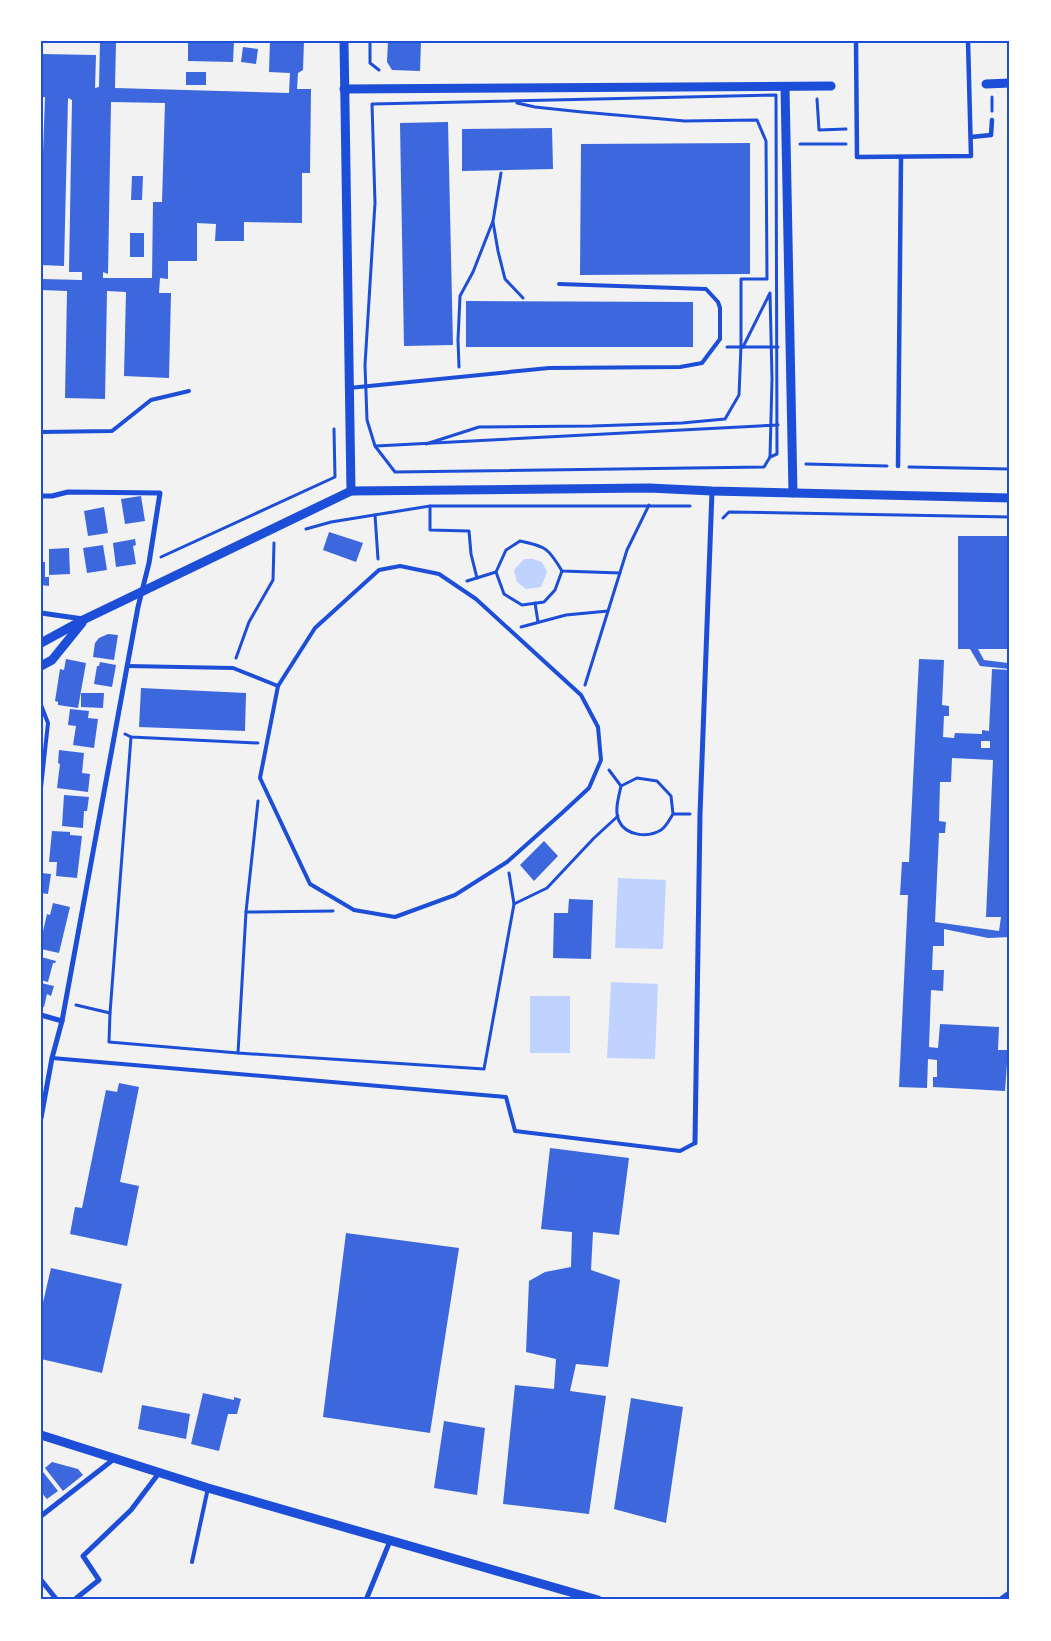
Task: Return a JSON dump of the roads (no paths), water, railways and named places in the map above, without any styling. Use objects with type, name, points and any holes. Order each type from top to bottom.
[{"type":"street","points":[[344,41],[351,491]]},
{"type":"street","points":[[856,41],[857,157],[971,156],[968,41]]},
{"type":"street","points":[[986,84],[1010,83]]},
{"type":"street","points":[[344,89],[831,86]]},
{"type":"street","points":[[785,87],[793,493]]},
{"type":"street","points":[[971,137],[991,135],[992,120]]},
{"type":"street","points":[[898,466],[901,157]]},
{"type":"street","points":[[41,643],[85,619],[141,594],[351,491],[649,488],[1010,498]]},
{"type":"street","points":[[695,1143],[700,814],[712,491]]},
{"type":"street","points":[[41,496],[52,496],[68,492],[160,493],[149,563],[127,666],[62,1022],[52,1058],[41,1118]]},
{"type":"street","points":[[41,613],[85,619]]},
{"type":"street","points":[[41,666],[52,660],[85,619]]},
{"type":"street","points":[[41,1015],[62,1022]]},
{"type":"street","points":[[41,1435],[208,1488],[598,1600]]},
{"type":"street","points":[[41,1516],[114,1459]]},
{"type":"street","points":[[74,1600],[99,1580],[83,1556],[131,1510],[160,1473]]},
{"type":"street","points":[[366,1600],[390,1540]]},
{"type":"street","points":[[41,1580],[57,1600]]},
{"type":"street","points":[[1003,1600],[1010,1594]]},
{"type":"lane","points":[[349,388],[549,368],[680,367],[702,363],[720,339],[720,308],[718,302],[706,289],[560,284]]},
{"type":"lane","points":[[41,432],[112,431],[151,400],[189,391]]},
{"type":"lane","points":[[400,566],[439,574],[476,599],[581,695],[598,727],[601,760],[589,788],[562,813],[507,862],[454,895],[395,917],[354,910],[310,884],[260,778],[278,686],[315,628],[379,570],[400,566]]},
{"type":"lane","points":[[127,666],[233,668],[278,686]]},
{"type":"lane","points":[[41,705],[48,723],[41,788]]},
{"type":"lane","points":[[52,1058],[506,1097],[515,1131],[680,1151],[695,1143]]},
{"type":"lane","points":[[192,1562],[208,1488]]},
{"type":"water","points":[[524,559],[542,562],[547,572],[541,587],[526,589],[517,582],[514,570]]},
{"type":"water","points":[[618,878],[666,880],[663,949],[615,948]]},
{"type":"water","points":[[611,982],[658,984],[655,1059],[607,1058]]},
{"type":"water","points":[[530,996],[570,996],[570,1053],[530,1053]]}]
